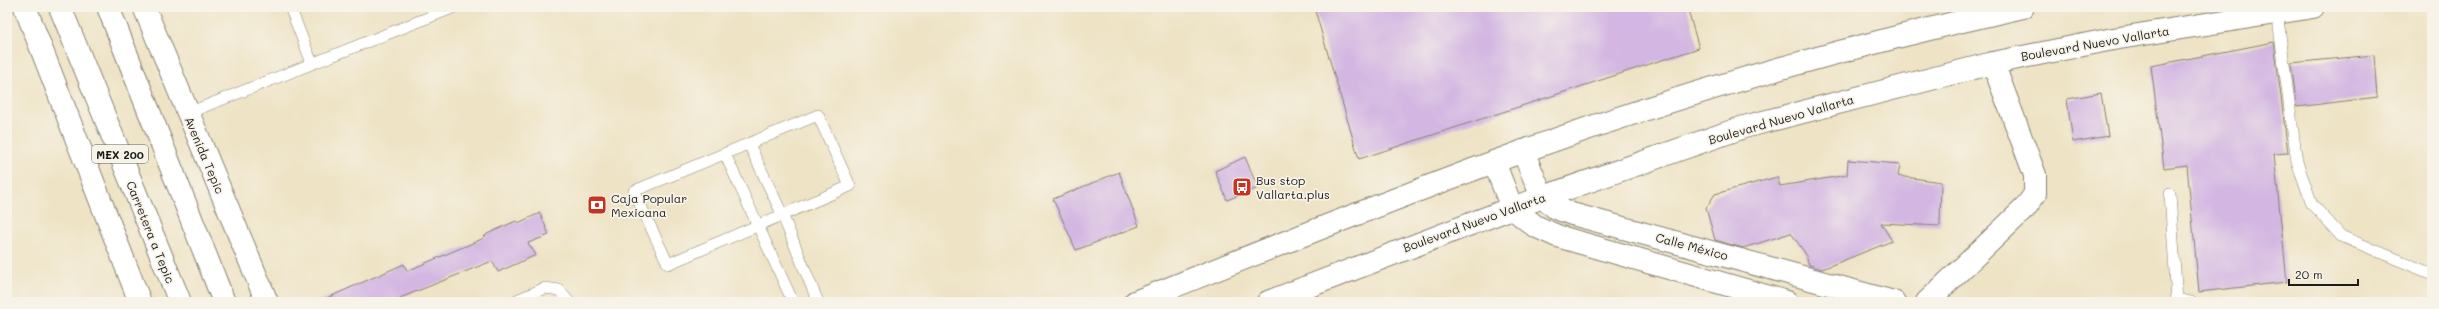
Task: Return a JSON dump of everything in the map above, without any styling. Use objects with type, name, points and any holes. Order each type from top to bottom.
[{"type":"main road","points":[[25,7],[140,302]]},
{"type":"main road","name":"Carretera a Tepic","points":[[60,7],[180,302]]},
{"type":"main road","name":"MEX 200","points":[[108,7],[224,302]]},
{"type":"main road","name":"Avenida Tepic","points":[[144,7],[267,302]]},
{"type":"main road","points":[[1135,302],[1523,151],[1779,68],[1905,33],[2023,7]]},
{"type":"main road","name":"Boulevard Nuevo Vallarta","points":[[1268,302],[1512,208],[1744,127],[1993,62],[2113,39],[2313,7]]},
{"type":"main road","points":[[1927,302],[2025,208],[2035,194],[2035,175],[1993,62]]},
{"type":"main road","points":[[1523,151],[1542,197]]},
{"type":"main road","points":[[1494,162],[1512,208],[1535,226],[1557,236],[1787,302]]},
{"type":"main road","name":"Calle México","points":[[1542,197],[1556,208],[1572,214],[1894,302]]},
{"type":"lane","points":[[290,7],[312,63]]},
{"type":"lane","points":[[188,113],[455,7]]},
{"type":"lane","points":[[2277,12],[2297,162],[2312,204],[2341,236],[2432,274]]},
{"type":"lane","points":[[818,116],[850,186],[668,264],[634,191],[725,154],[818,116]]},
{"type":"lane","points":[[749,144],[782,214],[818,302]]},
{"type":"lane","points":[[725,154],[793,302]]},
{"type":"lane","points":[[2170,194],[2178,300],[2191,302]]},
{"type":"lane","points":[[512,302],[545,288],[559,290],[569,302]]},
{"type":"building","points":[[1314,7],[1687,7],[1699,48],[1359,159]]},
{"type":"building","points":[[2274,42],[2288,153],[2274,154],[2287,282],[2199,292],[2187,165],[2164,168],[2151,66]]},
{"type":"building","points":[[2374,55],[2377,97],[2297,107],[2291,63]]},
{"type":"building","points":[[2101,93],[2108,136],[2073,142],[2067,99]]},
{"type":"building","points":[[1245,157],[1258,188],[1227,200],[1215,171]]},
{"type":"building","points":[[1848,160],[1900,164],[1898,176],[1941,182],[1940,226],[1881,223],[1892,241],[1822,269],[1809,265],[1805,253],[1791,233],[1743,248],[1715,240],[1706,208],[1715,194],[1777,177],[1780,186],[1847,175]]},
{"type":"building","points":[[1119,172],[1139,226],[1076,250],[1053,199]]},
{"type":"building","points":[[540,213],[549,235],[528,243],[536,255],[498,272],[492,261],[390,302],[318,302],[404,264],[407,271],[482,239],[487,234],[516,221],[518,223]]},
{"type":"place","name":"Bus stop Vallarta.plus","points":[[1242,187]]},
{"type":"place","name":"Caja Popular Mexicana","points":[[597,205]]}]
